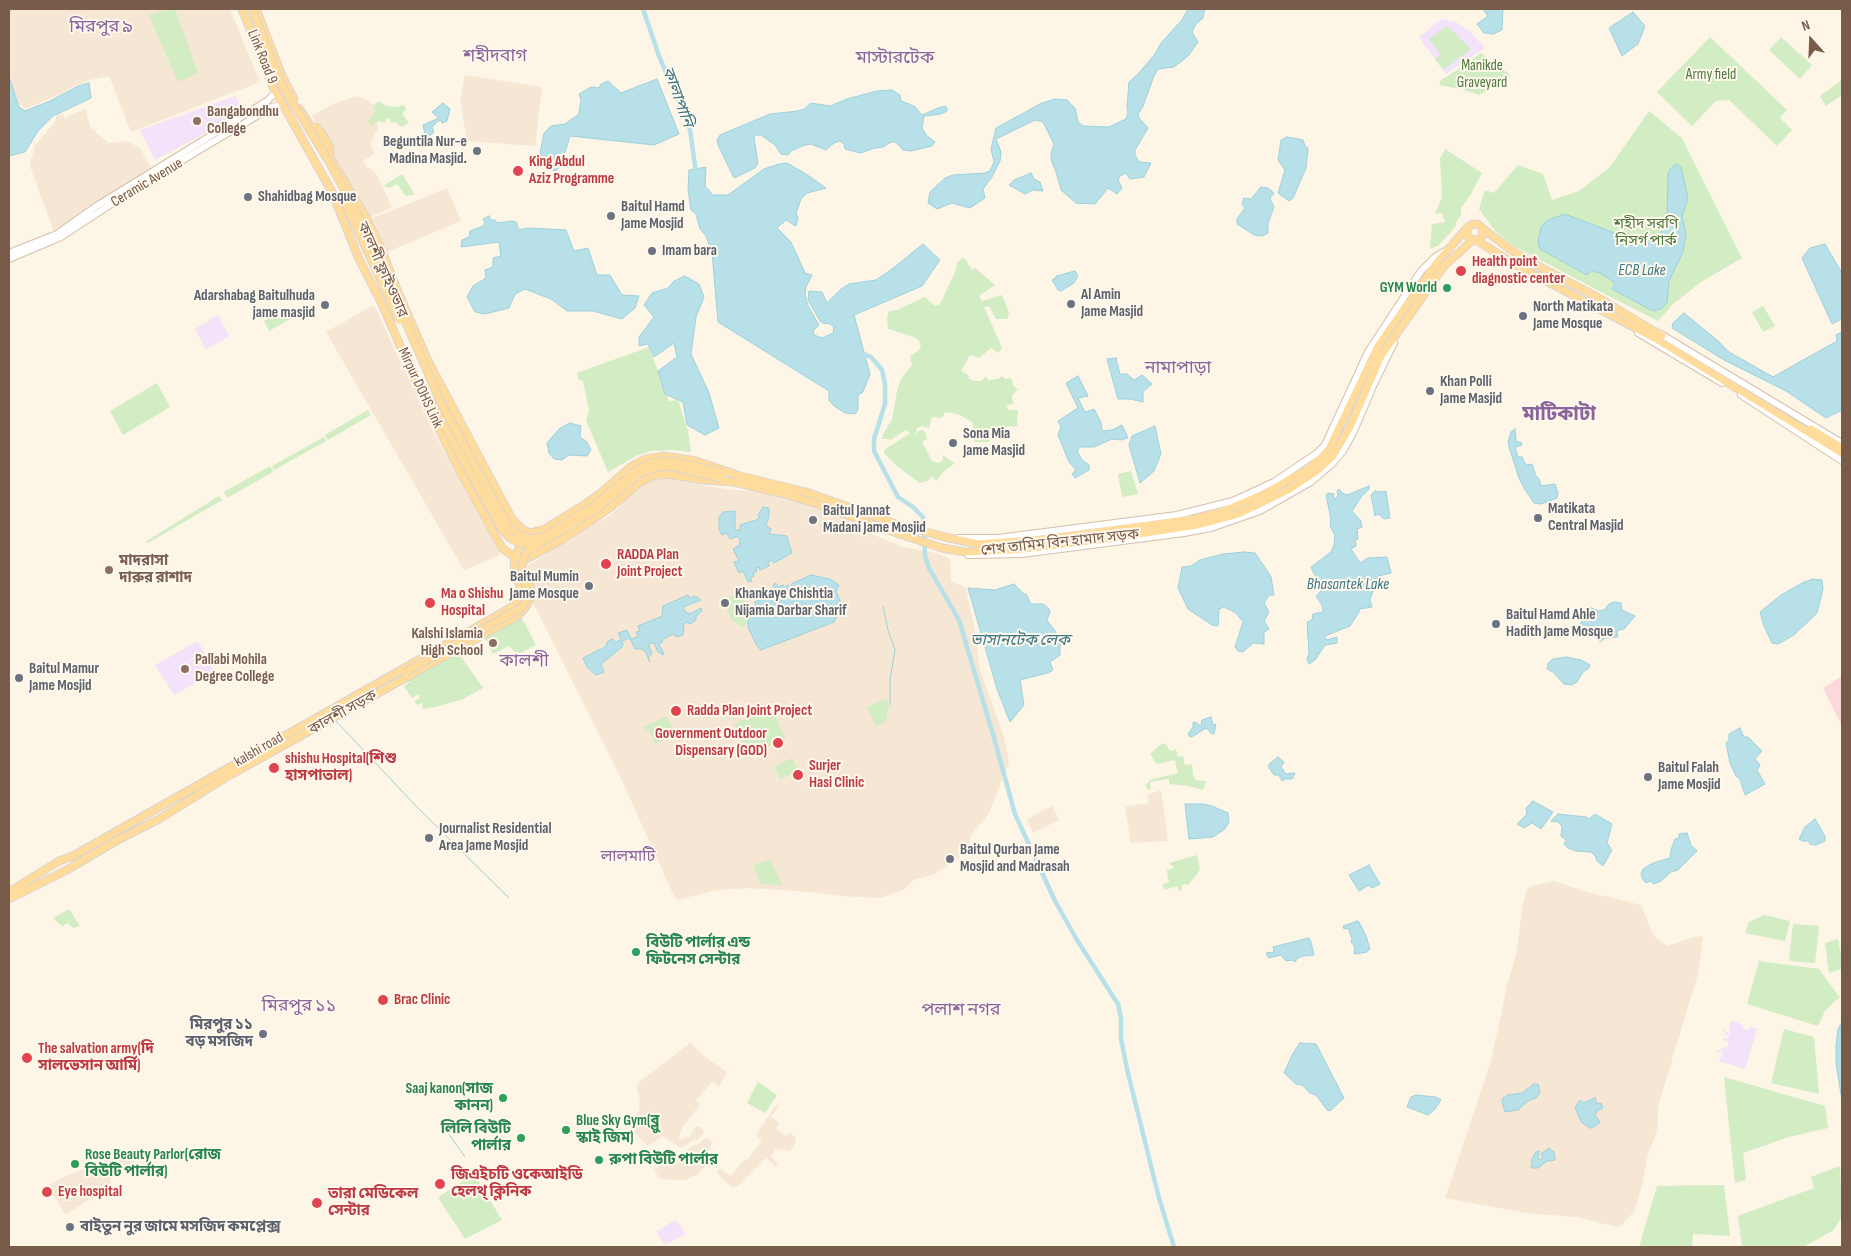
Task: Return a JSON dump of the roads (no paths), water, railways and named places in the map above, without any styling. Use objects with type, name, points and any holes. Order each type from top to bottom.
[{"type":"main road","name":"Link Road 9","points":[[242,9],[276,92],[283,104]]},
{"type":"main road","points":[[247,9],[282,92],[329,167],[359,230],[387,296],[500,519],[514,537],[524,542],[537,544]]},
{"type":"main road","name":"কালশী ফ্লাইওভার","points":[[252,9],[282,86],[331,166],[362,223],[442,403],[503,518],[513,530]]},
{"type":"main road","name":"Link Road 9","points":[[256,9],[291,94]]},
{"type":"main road","points":[[9,253],[57,234],[95,207],[267,101],[276,92]]},
{"type":"main road","name":"Mirpur DOHS Link","points":[[291,94],[370,224],[428,361],[509,513],[523,530],[530,533],[537,532]]},
{"type":"main road","name":"Mirpur DOHS Link","points":[[283,104],[332,192],[359,259],[381,302],[423,398],[496,539],[502,548],[515,556]]},
{"type":"main road","name":"Ceramic Avenue","points":[[9,259],[60,237],[206,146],[272,107],[283,104]]},
{"type":"main road","points":[[349,233],[358,239],[366,238],[369,235],[370,224]]},
{"type":"main road","points":[[1842,448],[1718,373],[1541,276],[1518,266],[1467,235],[1468,227],[1476,224],[1536,265],[1597,297],[1654,332],[1718,373],[1842,453]]},
{"type":"main road","name":"শেখ তামিম বিন হামাদ সড়ক","points":[[515,556],[519,548],[537,532],[570,514],[606,489],[632,466],[646,459],[659,456],[681,458],[740,476],[806,492],[907,527],[967,543],[992,544],[1030,541],[1194,519],[1224,511],[1271,490],[1306,470],[1320,459],[1328,449],[1354,398],[1372,355],[1447,250],[1468,227]]},
{"type":"main road","points":[[1475,240],[1482,236],[1482,228]]},
{"type":"main road","name":"শেখ তামিম বিন হামাদ সড়ক","points":[[528,559],[591,521],[639,483],[658,474],[734,482],[785,494],[942,548],[965,552],[1016,550],[1106,539],[1197,526],[1238,514],[1288,490],[1318,470],[1333,456],[1350,427],[1381,356],[1444,266],[1475,240]]},
{"type":"main road","points":[[359,259],[359,248],[365,243],[372,242],[381,248]]},
{"type":"main road","points":[[1541,276],[1545,283],[1557,291],[1643,336],[1739,394],[1842,461]]},
{"type":"main road","points":[[942,548],[947,552],[962,555],[1022,554],[1184,533],[1211,528],[1260,511],[1315,478],[1332,464],[1343,451],[1354,431],[1390,349],[1414,312]]},
{"type":"main road","points":[[1654,332],[1665,335],[1842,443]]},
{"type":"main road","points":[[428,361],[431,372],[513,530],[522,537],[535,539],[547,535],[595,505],[635,470],[652,463],[664,461],[678,462],[722,475],[734,482]]},
{"type":"main road","points":[[414,375],[424,388],[501,528],[510,538],[518,542],[530,545],[537,544]]},
{"type":"main road","points":[[351,708],[363,698],[406,672],[521,608],[528,593],[523,571],[523,560],[530,550],[597,509],[634,477],[650,469],[663,466],[740,476]]},
{"type":"main road","points":[[606,489],[610,488],[615,492],[617,502]]},
{"type":"main road","points":[[528,539],[525,546],[526,551],[531,554],[538,553]]},
{"type":"main road","points":[[515,556],[528,559]]},
{"type":"main road","name":"kalshi road","points":[[9,892],[59,861],[73,856],[509,608],[517,602],[521,589],[514,566],[515,556]]},
{"type":"main road","name":"কালশী সড়ক","points":[[9,899],[65,871],[116,841],[159,819],[230,775],[517,616],[525,608],[530,598],[530,587],[525,570],[528,559]]},
{"type":"water","points":[[1188,9],[1205,9],[1203,18],[1196,24],[1192,32],[1198,42],[1188,56],[1174,67],[1158,69],[1138,114],[1139,118],[1148,128],[1135,150],[1135,155],[1139,162],[1151,163],[1144,177],[1130,179],[1126,173],[1120,176],[1118,180],[1122,188],[1117,194],[1108,188],[1095,204],[1076,203],[1061,190],[1051,160],[1054,144],[1043,122],[1035,120],[996,139],[1001,152],[1000,161],[983,189],[985,198],[970,208],[952,203],[937,209],[928,203],[930,192],[945,178],[953,175],[990,171],[994,162],[991,149],[996,128],[1042,103],[1055,99],[1067,100],[1075,108],[1078,122],[1083,126],[1109,127],[1126,119],[1129,82],[1155,54],[1161,43],[1182,20]]},
{"type":"water","points":[[1483,9],[1503,9],[1502,30],[1493,34],[1484,33],[1477,24],[1488,16]]},
{"type":"water","points":[[1633,12],[1645,26],[1638,44],[1622,56],[1609,28]]},
{"type":"water","points":[[9,76],[19,107],[25,111],[50,101],[78,86],[89,83],[91,98],[53,116],[38,131],[25,152],[9,156]]},
{"type":"water","points":[[657,79],[679,134],[654,145],[570,136],[561,165],[556,171],[547,169],[547,164],[542,163],[543,157],[540,153],[544,133],[551,126],[565,124],[579,114],[581,100],[579,94],[591,87],[599,88],[601,84],[608,81],[621,93]]},
{"type":"water","points":[[892,90],[900,95],[901,101],[914,106],[922,115],[945,106],[947,108],[947,111],[941,114],[924,116],[922,128],[926,135],[935,142],[932,146],[911,151],[903,150],[896,142],[891,142],[883,147],[860,153],[845,149],[844,144],[840,141],[834,143],[826,150],[811,144],[805,145],[791,151],[788,155],[781,154],[775,145],[761,135],[755,135],[758,163],[755,168],[734,178],[719,147],[717,140],[720,135],[770,114],[798,111],[811,103],[830,106],[877,91]]},
{"type":"water","points":[[443,103],[450,109],[447,121],[442,123],[441,120],[438,121],[432,127],[434,132],[431,135],[425,134],[423,125],[439,118],[432,112]]},
{"type":"water","points":[[1287,137],[1303,140],[1308,148],[1306,168],[1293,198],[1289,201],[1278,193],[1285,170],[1278,160],[1281,140]]},
{"type":"water","points":[[787,163],[826,188],[807,193],[801,199],[796,213],[798,218],[796,226],[786,220],[777,228],[791,242],[805,273],[812,275],[806,287],[805,295],[808,306],[819,325],[813,331],[814,335],[822,338],[833,333],[834,327],[820,321],[808,300],[809,291],[822,292],[827,303],[849,284],[876,280],[923,244],[940,260],[922,286],[854,315],[870,374],[863,392],[858,395],[858,410],[855,414],[845,413],[834,406],[829,400],[829,391],[718,322],[712,252],[706,236],[700,229],[696,214],[691,210],[688,189],[689,170],[706,167],[705,186],[713,195],[728,195],[764,169]]},
{"type":"water","name":"ECB Lake","points":[[1677,164],[1681,167],[1688,199],[1682,216],[1686,234],[1683,252],[1669,281],[1667,303],[1661,309],[1653,311],[1612,289],[1615,283],[1599,272],[1591,270],[1587,275],[1540,249],[1538,242],[1541,227],[1548,220],[1565,214],[1638,242],[1647,242],[1656,238],[1667,222],[1668,173]]},
{"type":"water","points":[[1031,173],[1034,179],[1040,182],[1043,191],[1033,190],[1025,194],[1009,185],[1014,180]]},
{"type":"water","points":[[1261,187],[1268,188],[1274,193],[1270,198],[1274,207],[1268,223],[1268,233],[1262,236],[1254,235],[1237,224],[1237,219],[1245,208],[1242,204],[1244,198],[1251,199]]},
{"type":"water","points":[[489,216],[491,220],[495,220],[497,223],[516,222],[519,230],[528,228],[566,230],[574,251],[588,248],[597,275],[610,275],[622,295],[639,296],[635,308],[622,319],[593,311],[567,311],[551,299],[525,289],[515,294],[509,308],[485,314],[475,312],[467,297],[473,286],[486,278],[485,270],[493,267],[493,258],[501,256],[499,242],[461,247],[462,240],[469,237],[470,231],[483,226],[485,223],[483,219]]},
{"type":"water","points":[[1825,244],[1842,273],[1842,319],[1832,324],[1802,258],[1810,248]]},
{"type":"water","points":[[1075,271],[1078,276],[1074,283],[1061,291],[1058,290],[1052,280],[1056,276]]},
{"type":"water","points":[[685,276],[699,284],[704,297],[696,317],[691,354],[709,393],[719,428],[705,435],[687,425],[683,402],[665,394],[658,371],[677,357],[674,343],[654,357],[648,344],[639,346],[639,337],[654,317],[644,305],[652,293],[668,288],[674,281]]},
{"type":"water","points":[[1684,313],[1729,352],[1773,377],[1837,341],[1836,335],[1842,332],[1842,410],[1826,418],[1786,391],[1724,360],[1672,328],[1673,323]]},
{"type":"water","points":[[1116,358],[1120,374],[1127,374],[1134,380],[1142,375],[1152,384],[1143,392],[1143,402],[1118,399],[1107,359]]},
{"type":"water","points":[[1078,376],[1088,396],[1078,398],[1085,412],[1094,409],[1101,422],[1102,431],[1112,430],[1122,425],[1128,438],[1121,440],[1112,439],[1094,447],[1080,447],[1077,451],[1082,460],[1089,465],[1089,470],[1075,478],[1072,474],[1076,470],[1069,462],[1058,435],[1061,427],[1058,421],[1078,408],[1066,383]]},
{"type":"water","points":[[570,423],[581,426],[580,437],[587,442],[591,450],[587,456],[569,455],[562,460],[554,459],[549,453],[547,443],[559,429]]},
{"type":"water","points":[[1155,426],[1161,454],[1154,471],[1140,483],[1129,445],[1132,436]]},
{"type":"water","points":[[1515,429],[1516,440],[1521,442],[1522,445],[1515,447],[1518,457],[1522,457],[1526,465],[1532,464],[1541,486],[1555,484],[1558,493],[1557,498],[1541,504],[1534,503],[1524,488],[1508,442],[1511,432]]},
{"type":"water","name":"Bhasantek Lake","points":[[1369,486],[1369,489],[1352,511],[1361,521],[1362,527],[1357,529],[1358,539],[1355,540],[1356,546],[1351,549],[1360,563],[1368,558],[1387,557],[1391,573],[1378,576],[1370,600],[1372,607],[1359,609],[1350,626],[1325,636],[1327,640],[1337,637],[1337,643],[1325,645],[1315,660],[1309,664],[1307,659],[1309,653],[1307,622],[1312,620],[1313,614],[1323,612],[1322,605],[1316,596],[1322,590],[1311,567],[1331,552],[1334,545],[1335,535],[1330,526],[1331,519],[1326,495],[1328,493],[1334,494],[1333,497],[1335,499],[1338,496],[1337,491],[1339,489],[1347,495]]},
{"type":"water","points":[[1375,491],[1386,491],[1390,518],[1384,519],[1378,514],[1375,516],[1371,495]]},
{"type":"water","points":[[763,507],[769,508],[766,526],[771,529],[769,534],[787,536],[792,553],[774,563],[772,560],[768,562],[769,566],[760,570],[759,567],[756,568],[757,571],[753,573],[754,576],[750,578],[752,581],[748,582],[743,571],[739,573],[734,562],[739,561],[733,549],[739,545],[738,536],[730,539],[727,533],[722,535],[719,529],[719,517],[723,512],[735,511],[735,530],[740,530],[740,525],[759,519],[758,515]]},
{"type":"water","points":[[1255,553],[1271,577],[1274,595],[1269,595],[1264,603],[1269,612],[1264,621],[1269,629],[1264,632],[1264,644],[1253,643],[1243,652],[1238,651],[1235,647],[1243,622],[1236,613],[1224,607],[1219,609],[1218,626],[1212,625],[1188,609],[1178,588],[1182,567],[1191,566],[1200,560],[1223,554]]},
{"type":"water","points":[[811,575],[830,579],[839,585],[836,591],[841,604],[834,622],[761,650],[757,646],[748,627],[753,607],[756,605],[754,602],[763,599],[762,596],[769,590],[771,594],[773,593],[775,590],[773,585],[776,583],[778,587],[783,585],[786,591],[788,590],[786,586],[788,585],[790,589],[792,588],[791,584]]},
{"type":"water","points":[[1813,579],[1822,580],[1823,589],[1817,613],[1794,635],[1778,644],[1772,643],[1760,612],[1781,595]]},
{"type":"water","name":"ভাসানটেক লেক","points":[[1014,584],[1026,594],[1031,604],[1043,604],[1048,608],[1050,612],[1047,620],[1060,638],[1060,655],[1050,662],[1053,670],[1020,680],[1024,705],[1010,722],[997,689],[968,588],[995,590]]},
{"type":"water","points":[[688,595],[690,598],[695,596],[701,600],[683,607],[686,613],[691,613],[701,608],[702,611],[696,616],[696,620],[690,624],[687,622],[684,624],[683,635],[677,637],[673,634],[662,640],[663,642],[659,644],[664,654],[662,655],[658,652],[654,643],[650,644],[649,647],[652,653],[648,658],[645,651],[635,649],[630,638],[622,641],[623,645],[621,648],[601,664],[604,672],[596,675],[587,667],[583,658],[606,646],[608,641],[613,639],[616,642],[621,639],[618,633],[627,630],[631,639],[638,637],[636,632],[640,631],[638,626],[662,616],[663,606]]},
{"type":"water","points":[[1614,602],[1621,603],[1622,610],[1635,616],[1624,629],[1617,632],[1618,637],[1605,638],[1600,642],[1595,636],[1577,630],[1589,607],[1599,611],[1604,610],[1609,604]]},
{"type":"water","points":[[1566,657],[1581,660],[1590,665],[1577,682],[1572,685],[1564,684],[1553,672],[1547,669],[1548,663],[1553,659]]},
{"type":"water","points":[[1211,717],[1213,725],[1216,724],[1214,734],[1206,728],[1192,737],[1189,736],[1188,734],[1193,727],[1193,723],[1195,722],[1201,726],[1202,720]]},
{"type":"water","points":[[1740,728],[1744,737],[1748,737],[1762,751],[1755,759],[1760,765],[1757,770],[1765,784],[1745,795],[1740,779],[1736,776],[1730,763],[1726,743],[1729,740],[1729,734]]},
{"type":"water","points":[[1278,757],[1284,762],[1281,767],[1286,774],[1295,773],[1292,779],[1282,781],[1279,775],[1274,775],[1269,768],[1269,764]]},
{"type":"water","points":[[1533,801],[1553,812],[1541,829],[1532,823],[1524,828],[1517,824],[1527,814],[1526,808]]},
{"type":"water","points":[[1185,804],[1212,806],[1228,813],[1229,822],[1225,829],[1213,837],[1189,839]]},
{"type":"water","points":[[1558,814],[1589,819],[1595,814],[1612,824],[1607,843],[1612,850],[1603,866],[1591,852],[1576,851],[1564,844],[1566,840],[1561,836],[1562,826],[1558,822],[1551,821]]},
{"type":"water","points":[[1815,819],[1825,836],[1825,841],[1816,845],[1799,839],[1805,827]]},
{"type":"water","points":[[1687,833],[1691,845],[1697,851],[1678,870],[1671,872],[1661,881],[1654,884],[1650,881],[1646,883],[1641,874],[1643,869],[1653,863],[1670,858],[1675,839],[1679,838],[1679,834]]},
{"type":"water","points":[[1369,865],[1380,884],[1372,888],[1369,885],[1359,891],[1349,875]]},
{"type":"water","points":[[1357,921],[1366,936],[1370,949],[1367,952],[1356,954],[1354,953],[1355,947],[1351,942],[1352,939],[1348,928],[1344,929],[1343,926]]},
{"type":"water","points":[[1309,938],[1314,955],[1303,956],[1295,962],[1294,960],[1286,961],[1281,955],[1269,958],[1266,953],[1274,952],[1273,947]]},
{"type":"water","points":[[1842,1022],[1842,1100],[1836,1064],[1836,1046],[1838,1029]]},
{"type":"water","points":[[1300,1043],[1316,1044],[1344,1098],[1330,1111],[1327,1110],[1316,1095],[1310,1093],[1302,1085],[1296,1084],[1284,1073]]},
{"type":"water","points":[[1534,1084],[1538,1084],[1540,1093],[1536,1098],[1528,1101],[1518,1110],[1505,1112],[1502,1102],[1503,1098],[1508,1095],[1522,1093]]},
{"type":"water","points":[[1416,1095],[1436,1097],[1441,1100],[1428,1115],[1407,1107],[1411,1097]]},
{"type":"water","points":[[1595,1098],[1597,1104],[1601,1103],[1603,1108],[1597,1111],[1595,1115],[1600,1122],[1593,1128],[1590,1128],[1581,1122],[1575,1107],[1580,1100],[1583,1103]]},
{"type":"water","points":[[1549,1148],[1554,1152],[1555,1160],[1547,1161],[1538,1168],[1531,1168],[1531,1160],[1536,1152],[1539,1151],[1538,1159],[1540,1160],[1543,1157],[1541,1154]]},
{"type":"waterway","name":"কালাপানি","points":[[643,9],[659,56],[690,129],[696,173]]},
{"type":"waterway","points":[[859,352],[871,357],[882,370],[885,384],[885,404],[874,439],[874,451],[898,497],[913,507],[923,517],[925,556],[929,568],[959,620],[1015,814],[1055,901],[1077,940],[1118,1004],[1121,1018],[1121,1039],[1127,1069],[1159,1198],[1174,1247]]},
{"type":"waterway","points":[[883,606],[895,650],[890,679],[890,705]]},
{"type":"waterway","points":[[335,720],[416,806],[509,898]]},
{"type":"waterway","points":[[446,1130],[465,1157]]},
{"type":"place","name":"Bangabondhu College","points":[[197,121]]},
{"type":"place","name":"Beguntila Nur-e Madina Masjid.","points":[[477,151]]},
{"type":"place","name":"King Abdul Aziz Programme","points":[[518,171]]},
{"type":"place","name":"Shahidbag Mosque","points":[[248,197]]},
{"type":"place","name":"Baitul Hamd Jame Mosjid","points":[[611,216]]},
{"type":"place","name":"Imam bara","points":[[652,251]]},
{"type":"place","name":"Health point diagnostic center","points":[[1461,271]]},
{"type":"place","name":"GYM World","points":[[1447,288]]},
{"type":"place","name":"Al Amin Jame Masjid","points":[[1071,304]]},
{"type":"place","name":"Adarshabag Baitulhuda jame masjid","points":[[325,305]]},
{"type":"place","name":"North Matikata Jame Mosque","points":[[1523,316]]},
{"type":"place","name":"Khan Polli Jame Masjid","points":[[1430,391]]},
{"type":"place","name":"Sona Mia Jame Masjid","points":[[953,443]]},
{"type":"place","name":"Matikata Central Masjid","points":[[1538,518]]},
{"type":"place","name":"Baitul Jannat Madani Jame Mosjid","points":[[813,520]]},
{"type":"place","name":"RADDA Plan Joint Project","points":[[606,564]]},
{"type":"place","name":"মাদরাসা দারুর রাশাদ","points":[[109,570]]},
{"type":"place","name":"Baitul Mumin Jame Mosque","points":[[589,586]]},
{"type":"place","name":"Ma o Shishu Hospital","points":[[430,603]]},
{"type":"place","name":"Khankaye Chishtia Nijamia Darbar Sharif","points":[[725,603]]},
{"type":"place","name":"Baitul Hamd Ahle Hadith Jame Mosque","points":[[1496,624]]},
{"type":"place","name":"Kalshi Islamia High School","points":[[493,643]]},
{"type":"place","name":"Pallabi Mohila Degree College","points":[[185,669]]},
{"type":"place","name":"Baitul Mamur Jame Mosjid","points":[[19,678]]},
{"type":"place","name":"Radda Plan Joint Project","points":[[676,711]]},
{"type":"place","name":"Government Outdoor Dispensary (GOD)","points":[[778,743]]},
{"type":"place","name":"shishu Hospital(শিশু হাসপাতাল)","points":[[274,768]]},
{"type":"place","name":"Surjer Hasi Clinic","points":[[798,775]]},
{"type":"place","name":"Baitul Falah Jame Mosjid","points":[[1648,777]]},
{"type":"place","name":"Journalist Residential Area Jame Mosjid","points":[[429,838]]},
{"type":"place","name":"Baitul Qurban Jame Mosjid and Madrasah","points":[[950,859]]},
{"type":"place","name":"বিউটি পার্লার এন্ড ফিটনেস সেন্টার","points":[[636,952]]},
{"type":"place","name":"Brac Clinic","points":[[383,1000]]},
{"type":"place","name":"মিরপুর ১১ বড় মসজিদ","points":[[263,1034]]},
{"type":"place","name":"The salvation army(দি সালভেসান আর্মি)","points":[[27,1058]]},
{"type":"place","name":"Saaj kanon(সাজ কানন)","points":[[503,1098]]},
{"type":"place","name":"Blue Sky Gym(ব্লু স্কাই জিম)","points":[[566,1130]]},
{"type":"place","name":"লিলি বিউটি পার্লার","points":[[521,1138]]},
{"type":"place","name":"রুপা বিউটি পার্লার","points":[[599,1160]]},
{"type":"place","name":"Rose Beauty Parlor(রোজ বিউটি পার্লার)","points":[[75,1164]]},
{"type":"place","name":"জিএইচটি ওকেআইডি হেলথ্ ক্লিনিক","points":[[440,1184]]},
{"type":"place","name":"Eye hospital","points":[[47,1192]]},
{"type":"place","name":"তারা মেডিকেল সেন্টার","points":[[317,1203]]},
{"type":"place","name":"বাইতুন নুর জামে মসজিদ কমপ্লেক্স","points":[[70,1227]]},
{"type":"district","name":"মিরপুর ৯","points":[[101,27]]},
{"type":"district","name":"শহীদবাগ","points":[[495,56]]},
{"type":"district","name":"মাস্টারটেক","points":[[895,58]]},
{"type":"district","name":"নামাপাড়া","points":[[1178,368]]},
{"type":"district","name":"মাটিকাটা","points":[[1559,415]]},
{"type":"district","name":"কালশী","points":[[524,661]]},
{"type":"district","name":"লালমাটি","points":[[628,857]]},
{"type":"district","name":"মিরপুর ১১","points":[[299,1006]]},
{"type":"district","name":"পলাশ নগর","points":[[961,1010]]},
{"type":"park label","name":"Manikde Graveyard","points":[[1482,74]]},
{"type":"park label","name":"Army field","points":[[1711,75]]},
{"type":"park label","name":"শহীদ সরণি নিসর্গ পার্ক","points":[[1646,232]]}]
